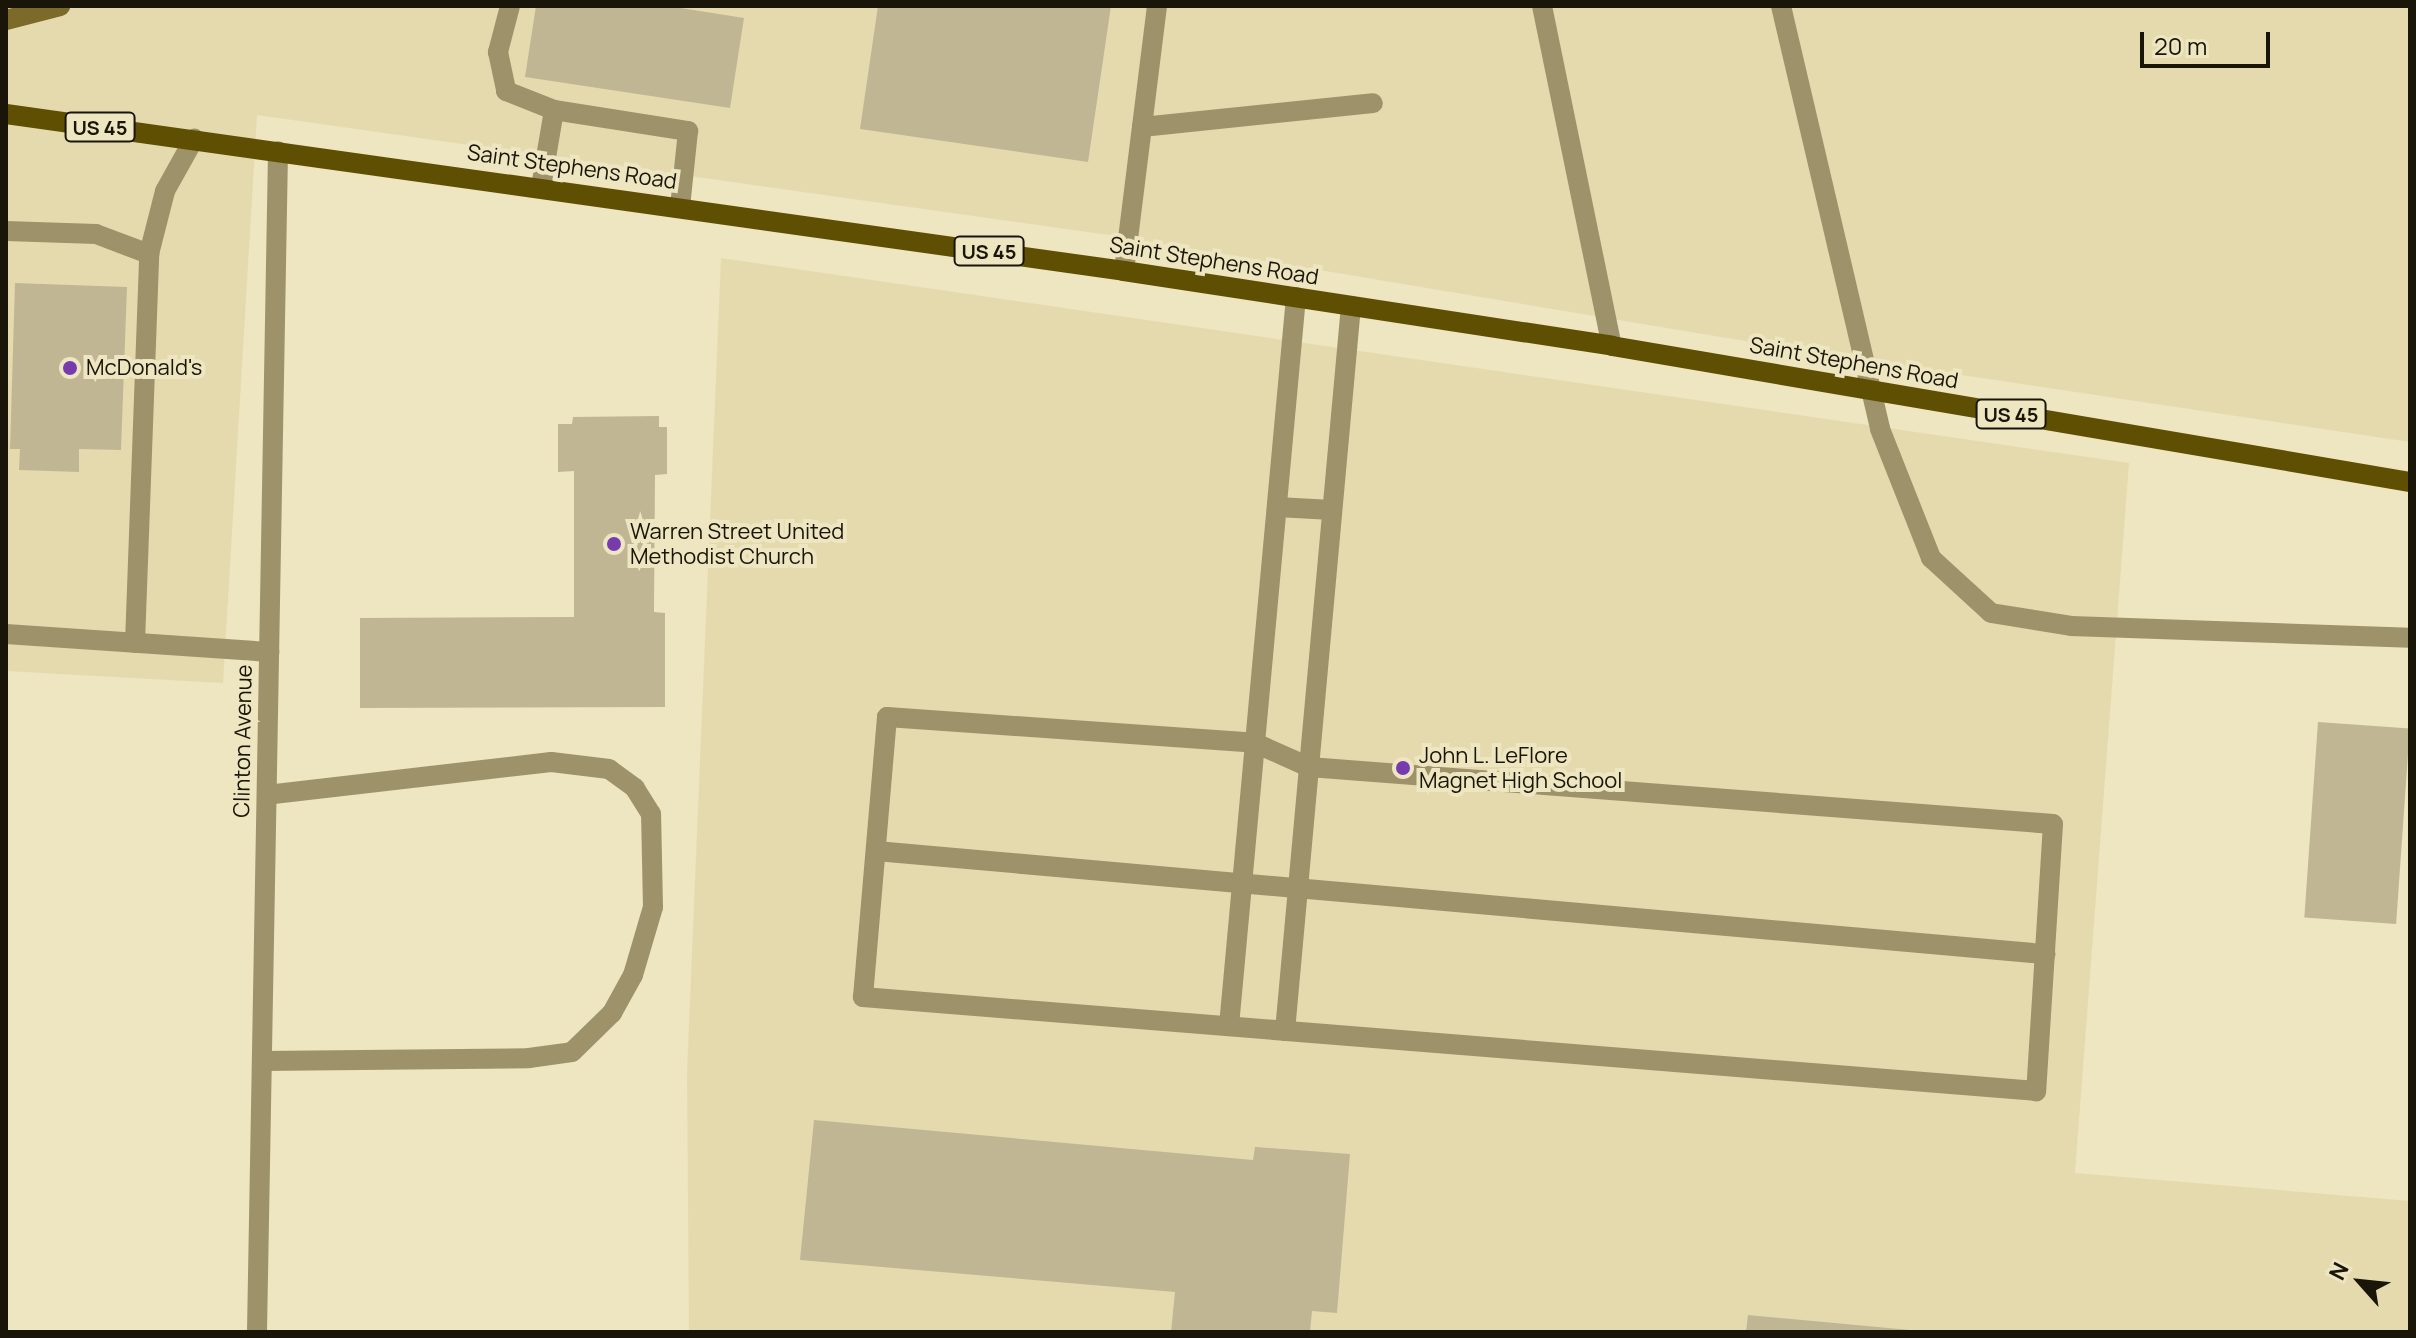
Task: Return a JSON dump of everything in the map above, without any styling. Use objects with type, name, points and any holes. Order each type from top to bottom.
[{"type":"main road","points":[[6,20],[60,6]]},
{"type":"main road","name":"Saint Stephens Road","points":[[6,114],[541,187],[1296,297],[1612,346],[2410,482]]},
{"type":"street","points":[[510,6],[498,52],[506,91],[554,110],[688,131],[680,207]]},
{"type":"street","points":[[1124,271],[1157,6]]},
{"type":"street","points":[[1542,6],[1612,346]]},
{"type":"street","points":[[1781,6],[1874,391],[1880,429],[1931,558],[1991,613],[2071,626],[2410,638]]},
{"type":"street","points":[[1142,127],[1373,103]]},
{"type":"street","points":[[541,187],[554,110]]},
{"type":"street","points":[[135,643],[149,254],[165,191],[194,139]]},
{"type":"street","name":"Clinton Avenue","points":[[257,1332],[278,151]]},
{"type":"street","points":[[6,231],[96,234],[149,254]]},
{"type":"street","points":[[1229,1026],[1296,297]]},
{"type":"street","points":[[1285,1031],[1351,306]]},
{"type":"street","points":[[1277,507],[1332,510]]},
{"type":"street","points":[[6,634],[269,652]]},
{"type":"street","points":[[887,717],[1255,743],[1309,767],[2053,824],[2036,1091],[863,997],[887,717]]},
{"type":"street","points":[[262,1061],[529,1058],[572,1052],[612,1013],[633,975],[653,907],[651,814],[635,788],[609,769],[551,762],[267,795]]},
{"type":"street","points":[[876,851],[2045,954]]},
{"type":"shaded area","points":[[6,6],[2410,6],[2410,442],[1841,357],[1109,235],[257,115],[223,683],[6,671]]},
{"type":"shaded area","name":"John L. LeFlore Magnet High School","points":[[721,258],[2129,463],[2075,1173],[2410,1201],[2410,1332],[689,1332],[687,1073]]},
{"type":"building","points":[[536,6],[668,6],[744,18],[730,108],[525,77]]},
{"type":"building","points":[[878,6],[1111,6],[1088,162],[860,129]]},
{"type":"building","points":[[15,283],[127,287],[121,450],[79,449],[79,472],[19,470],[20,449],[10,449]]},
{"type":"building","name":"Warren Street United Methodist Church","points":[[659,416],[659,427],[667,427],[667,474],[655,475],[654,612],[665,613],[665,707],[360,708],[360,618],[574,617],[574,471],[558,472],[558,424],[572,424],[573,417]]},
{"type":"building","points":[[2318,722],[2410,728],[2396,924],[2304,918]]},
{"type":"building","points":[[814,1120],[1253,1160],[1255,1147],[1350,1154],[1337,1313],[1312,1311],[1310,1332],[1171,1332],[1175,1292],[800,1260]]},
{"type":"building","points":[[1748,1315],[1910,1330],[1910,1332],[1746,1332]]},
{"type":"place","name":"McDonald's","points":[[70,368]]},
{"type":"place","name":"Warren Street United Methodist Church","points":[[614,544]]},
{"type":"place","name":"John L. LeFlore Magnet High School","points":[[1403,768]]}]
